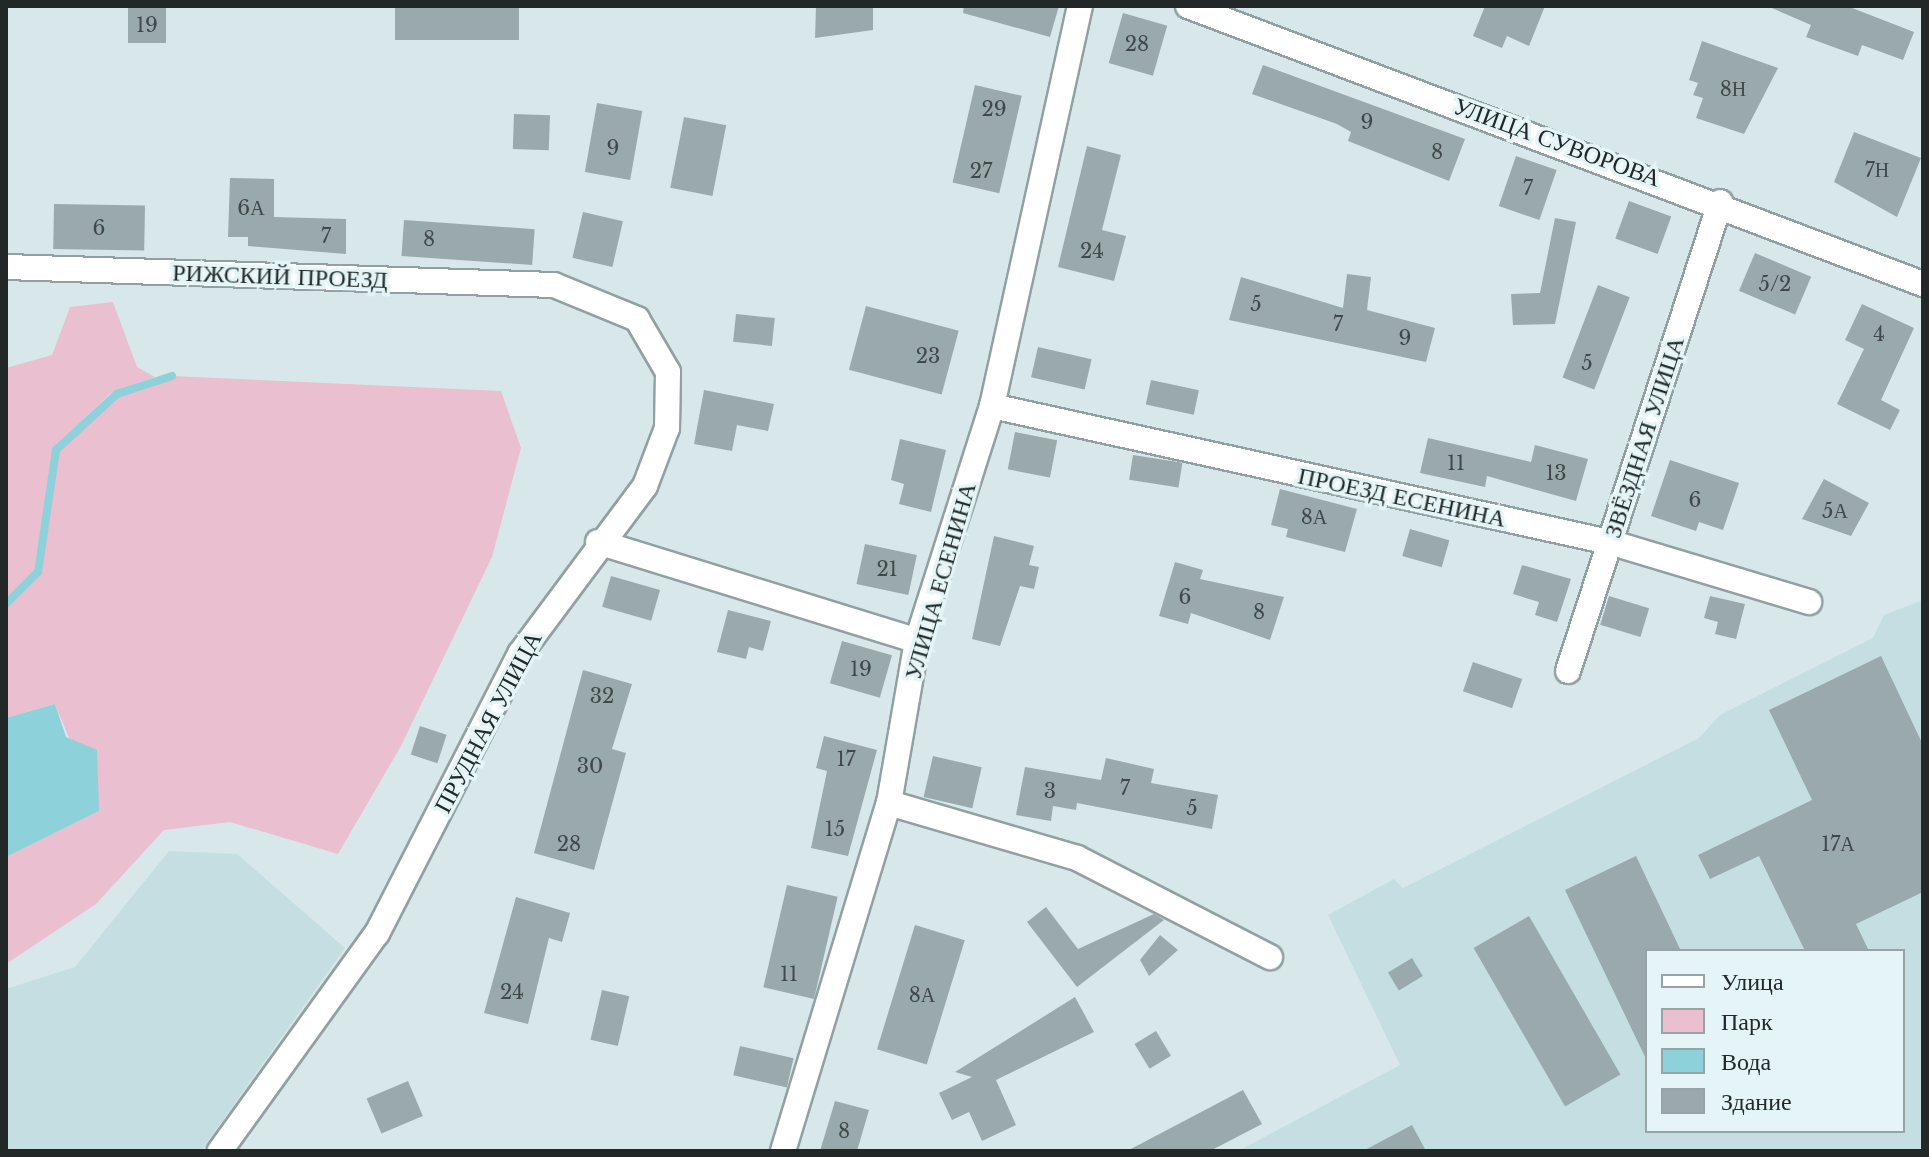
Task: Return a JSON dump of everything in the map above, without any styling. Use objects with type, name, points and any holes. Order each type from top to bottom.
[{"type":"street","name":"УЛИЦА ЕСЕНИНА","points":[[783,1151],[889,803],[917,641],[992,406],[1080,6]]},
{"type":"street","name":"УЛИЦА СУВОРОВА","points":[[1188,6],[1720,202],[1923,284]]},
{"type":"street","name":"ЗВЁЗДНАЯ УЛИЦА","points":[[1568,671],[1720,202]]},
{"type":"street","name":"РИЖСКИЙ ПРОЕЗД","points":[[6,267],[554,285]]},
{"type":"street","name":"ПРУДНАЯ УЛИЦА","points":[[220,1151],[377,933],[520,654],[598,542],[645,486],[667,428],[668,372],[637,319],[554,285]]},
{"type":"street","name":"ПРОЕЗД ЕСЕНИНА","points":[[992,406],[1609,542],[1809,602]]},
{"type":"street","points":[[598,542],[917,641]]},
{"type":"street","points":[[889,803],[1077,858],[1270,957]]},
{"type":"shaded area","points":[[1923,600],[1923,1151],[1238,1151],[1400,1065],[1328,915],[1394,879],[1403,888],[1699,738],[1720,715],[1873,638],[1884,615]]},
{"type":"shaded area","points":[[169,851],[237,854],[345,948],[201,1151],[6,1151],[6,989],[75,967]]},
{"type":"green space","points":[[113,302],[137,367],[155,377],[111,393],[54,447],[34,571],[6,601],[6,368],[52,355],[70,307]]},
{"type":"green space","points":[[172,376],[501,391],[521,448],[492,557],[401,746],[338,854],[230,822],[164,830],[96,904],[6,964],[6,857],[99,811],[55,704],[6,718],[6,604],[38,572],[56,450],[117,395]]},
{"type":"water","points":[[55,704],[66,737],[97,750],[99,811],[6,857],[6,718]]},
{"type":"building","points":[[128,6],[166,6],[166,43],[128,43]]},
{"type":"building","points":[[395,6],[519,6],[519,40],[395,40]]},
{"type":"building","points":[[816,6],[873,6],[873,30],[815,38]]},
{"type":"building","points":[[964,6],[1059,6],[1050,37],[963,13]]},
{"type":"building","points":[[1485,6],[1545,6],[1529,46],[1507,36],[1502,48],[1473,36]]},
{"type":"building","points":[[1767,6],[1847,6],[1914,32],[1903,60],[1862,45],[1858,56],[1806,37],[1811,25]]},
{"type":"building","points":[[1123,13],[1167,26],[1153,76],[1109,63]]},
{"type":"building","points":[[1702,41],[1778,68],[1744,134],[1696,118],[1703,98],[1693,95],[1698,83],[1689,80]]},
{"type":"building","points":[[1263,65],[1465,139],[1449,181],[1348,141],[1351,132],[1337,124],[1252,94]]},
{"type":"building","points":[[975,85],[1022,96],[999,193],[953,182]]},
{"type":"building","points":[[597,103],[642,111],[630,180],[585,172]]},
{"type":"building","points":[[514,114],[550,115],[549,150],[513,149]]},
{"type":"building","points":[[684,117],[726,125],[712,196],[670,188]]},
{"type":"building","points":[[1854,132],[1921,158],[1897,217],[1834,182]]},
{"type":"building","points":[[1087,146],[1121,155],[1102,230],[1126,236],[1114,281],[1058,267]]},
{"type":"building","points":[[1516,156],[1557,170],[1539,220],[1499,206]]},
{"type":"building","points":[[230,178],[274,179],[274,217],[346,219],[346,254],[248,246],[248,237],[228,237]]},
{"type":"building","points":[[1629,201],[1671,216],[1658,254],[1615,239]]},
{"type":"building","points":[[54,204],[145,206],[144,251],[53,249]]},
{"type":"building","points":[[583,212],[623,221],[612,267],[572,258]]},
{"type":"building","points":[[1555,218],[1576,222],[1555,324],[1513,325],[1511,294],[1540,293]]},
{"type":"building","points":[[404,220],[535,229],[532,265],[401,256]]},
{"type":"building","points":[[1755,253],[1811,277],[1795,315],[1739,291]]},
{"type":"building","points":[[1347,274],[1371,277],[1367,310],[1435,328],[1426,362],[1229,320],[1241,277],[1343,308]]},
{"type":"building","points":[[1598,285],[1630,297],[1594,390],[1563,377]]},
{"type":"building","points":[[1862,304],[1914,328],[1881,400],[1900,410],[1890,430],[1837,404],[1864,349],[1845,340]]},
{"type":"building","points":[[866,306],[959,331],[942,395],[849,370]]},
{"type":"building","points":[[736,314],[775,318],[772,346],[733,342]]},
{"type":"building","points":[[1038,347],[1092,359],[1085,390],[1031,377]]},
{"type":"building","points":[[1151,380],[1199,390],[1194,415],[1146,404]]},
{"type":"building","points":[[704,390],[774,404],[768,431],[737,425],[732,451],[694,444]]},
{"type":"building","points":[[1015,432],[1057,440],[1050,478],[1008,469]]},
{"type":"building","points":[[1428,438],[1531,462],[1535,445],[1588,459],[1576,501],[1487,476],[1485,487],[1420,473]]},
{"type":"building","points":[[900,439],[946,450],[931,512],[899,504],[904,484],[891,480]]},
{"type":"building","points":[[1133,455],[1182,463],[1178,488],[1129,480]]},
{"type":"building","points":[[1670,460],[1739,483],[1723,530],[1699,522],[1696,531],[1651,516]]},
{"type":"building","points":[[1824,479],[1869,503],[1851,536],[1802,519]]},
{"type":"building","points":[[1280,489],[1357,509],[1345,552],[1286,537],[1288,529],[1271,525]]},
{"type":"building","points":[[1410,529],[1449,540],[1442,567],[1402,556]]},
{"type":"building","points":[[994,536],[1034,546],[1029,565],[1039,567],[1034,589],[1020,586],[1000,646],[972,639]]},
{"type":"building","points":[[865,544],[917,555],[908,595],[856,584]]},
{"type":"building","points":[[1175,562],[1203,570],[1200,579],[1284,597],[1270,640],[1191,613],[1188,624],[1159,616]]},
{"type":"building","points":[[1522,565],[1571,579],[1557,622],[1535,615],[1539,602],[1513,594]]},
{"type":"building","points":[[611,576],[660,590],[651,621],[602,607]]},
{"type":"building","points":[[1609,596],[1649,608],[1640,637],[1600,625]]},
{"type":"building","points":[[1710,596],[1745,604],[1736,639],[1715,634],[1718,622],[1704,618]]},
{"type":"building","points":[[728,610],[771,621],[763,651],[749,647],[746,659],[717,652]]},
{"type":"building","points":[[842,641],[892,655],[880,698],[830,683]]},
{"type":"building","points":[[1881,656],[1923,745],[1923,892],[1856,924],[1868,949],[1804,949],[1759,856],[1710,879],[1698,855],[1812,800],[1769,710]]},
{"type":"building","points":[[1473,662],[1522,679],[1512,708],[1463,691]]},
{"type":"building","points":[[583,670],[632,684],[612,749],[626,753],[594,870],[534,853]]},
{"type":"building","points":[[420,726],[447,735],[437,763],[411,755]]},
{"type":"building","points":[[824,736],[877,750],[848,856],[811,848],[827,771],[816,768]]},
{"type":"building","points":[[933,756],[982,767],[972,808],[924,797]]},
{"type":"building","points":[[1106,758],[1154,769],[1151,783],[1218,795],[1212,829],[1077,803],[1076,810],[1053,806],[1051,821],[1016,815],[1025,767],[1101,780]]},
{"type":"building","points":[[1636,856],[1680,949],[1645,949],[1645,1057],[1565,890]]},
{"type":"building","points":[[787,885],[838,897],[814,999],[763,987]]},
{"type":"building","points":[[516,897],[570,913],[562,942],[549,938],[528,1024],[484,1013]]},
{"type":"building","points":[[1046,907],[1078,949],[1154,914],[1164,920],[1077,987],[1027,922]]},
{"type":"building","points":[[1529,916],[1621,1074],[1565,1106],[1474,948]]},
{"type":"building","points":[[915,925],[965,940],[927,1065],[877,1049]]},
{"type":"building","points":[[1160,935],[1178,950],[1149,976],[1140,960]]},
{"type":"building","points":[[1412,958],[1423,976],[1399,990],[1388,972]]},
{"type":"building","points":[[602,990],[629,996],[618,1046],[591,1040]]},
{"type":"building","points":[[1075,997],[1094,1032],[996,1080],[1016,1125],[982,1141],[969,1112],[952,1120],[939,1093],[972,1077],[955,1072]]},
{"type":"building","points":[[1156,1031],[1171,1056],[1150,1069],[1135,1044]]},
{"type":"building","points":[[740,1046],[794,1058],[787,1088],[733,1075]]},
{"type":"building","points":[[408,1081],[423,1116],[381,1134],[367,1099]]},
{"type":"building","points":[[1243,1090],[1262,1124],[1210,1151],[1127,1151]]},
{"type":"building","points":[[835,1101],[869,1110],[857,1151],[820,1151]]},
{"type":"building","points":[[1412,1125],[1426,1151],[1363,1151]]},
{"type":"waterway","points":[[6,604],[38,572],[56,450],[117,394],[172,376]]}]
